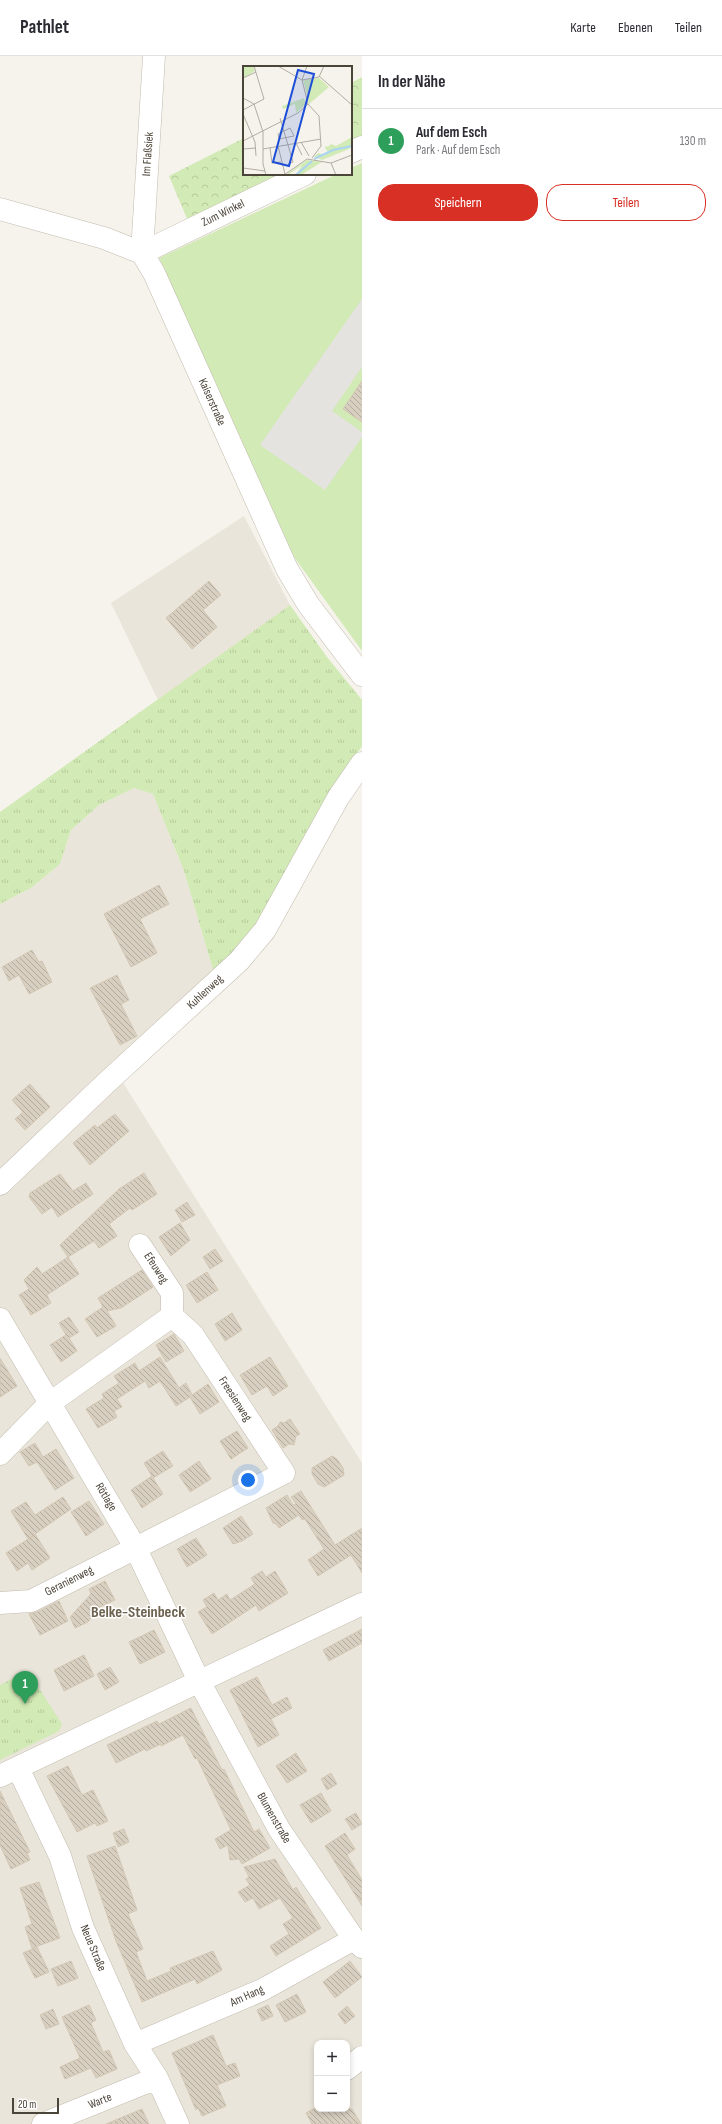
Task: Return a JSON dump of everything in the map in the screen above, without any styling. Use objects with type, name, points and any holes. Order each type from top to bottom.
[{"type":"street","name":"Im Flaßsiek","points":[[142,253],[154,56]]},
{"type":"street","points":[[352,151],[362,146]]},
{"type":"street","name":"Zum Winkel","points":[[142,253],[303,175]]},
{"type":"street","points":[[0,209],[104,238],[142,253]]},
{"type":"street","name":"Kaiserstraße","points":[[142,253],[154,273],[287,569],[308,604],[362,675]]},
{"type":"street","name":"Kuhlenweg","points":[[0,1184],[104,1084],[239,961],[265,930],[338,798],[362,763]]},
{"type":"street","name":"Efeuweg","points":[[140,1245],[172,1293],[172,1316]]},
{"type":"street","points":[[0,1454],[50,1403],[172,1316]]},
{"type":"street","name":"Freesienweg","points":[[135,1547],[284,1473],[193,1335],[172,1316]]},
{"type":"street","name":"Rötlage","points":[[0,1319],[135,1547],[199,1681]]},
{"type":"street","name":"Geranienweg","points":[[0,1603],[30,1601],[135,1547]]},
{"type":"street","points":[[9,1772],[362,1604]]},
{"type":"street","name":"Blumenstraße","points":[[199,1681],[279,1829],[358,1943]]},
{"type":"street","name":"Neue Straße","points":[[9,1772],[60,1856],[83,1928],[135,2044],[157,2078],[178,2124]]},
{"type":"street","name":"Am Hang","points":[[135,2044],[262,1990],[358,1943]]},
{"type":"street","points":[[350,2067],[362,2057]]},
{"type":"street","name":"Warte","points":[[43,2124],[157,2078]]},
{"type":"shaded area","points":[[362,299],[362,367],[332,411],[362,432],[362,437],[325,490],[260,445]]},
{"type":"shaded area","points":[[244,516],[290,605],[158,700],[111,603]]},
{"type":"shaded area","points":[[134,788],[153,794],[184,871],[214,973],[122,1081],[362,1463],[362,2124],[0,2124],[0,904],[31,888],[60,864],[71,830],[99,805]]},
{"type":"green space","points":[[362,77],[362,136],[352,141],[352,82]]},
{"type":"green space","points":[[243,139],[243,175],[282,175],[188,221],[169,176]]},
{"type":"green space","points":[[362,163],[362,651],[294,557],[159,258],[335,175],[352,175],[352,168]]},
{"type":"green space","points":[[290,605],[327,657],[362,700],[362,746],[326,804],[253,934],[214,973],[184,871],[153,794],[134,788],[99,805],[71,830],[60,864],[31,888],[0,904],[0,812]]},
{"type":"green space","points":[[28,1671],[62,1724],[59,1731],[0,1760],[0,1685]]},
{"type":"building","points":[[362,381],[362,422],[343,409]]},
{"type":"building","points":[[209,581],[221,595],[203,610],[217,627],[192,649],[166,618]]},
{"type":"building","points":[[159,885],[169,904],[140,919],[157,953],[131,967],[104,914]]},
{"type":"building","points":[[32,950],[39,962],[42,961],[52,982],[29,994],[19,975],[9,981],[2,967]]},
{"type":"building","points":[[117,975],[129,1000],[121,1004],[137,1036],[120,1045],[90,988]]},
{"type":"building","points":[[30,1084],[50,1107],[25,1130],[15,1119],[23,1112],[12,1100]]},
{"type":"building","points":[[115,1114],[129,1131],[90,1165],[73,1143],[95,1125],[97,1128]]},
{"type":"building","points":[[144,1173],[157,1194],[132,1210],[130,1208],[109,1224],[117,1236],[99,1248],[94,1241],[68,1257],[60,1245],[119,1189]]},
{"type":"building","points":[[60,1174],[73,1191],[86,1183],[93,1194],[58,1217],[52,1207],[42,1214],[29,1197],[30,1193]]},
{"type":"building","points":[[187,1202],[195,1215],[182,1222],[175,1210]]},
{"type":"building","points":[[180,1223],[190,1240],[171,1256],[159,1237]]},
{"type":"building","points":[[215,1249],[223,1261],[210,1269],[203,1257]]},
{"type":"building","points":[[68,1257],[79,1274],[47,1295],[51,1303],[31,1315],[19,1295],[29,1289],[24,1280],[37,1267],[42,1274]]},
{"type":"building","points":[[142,1270],[153,1287],[121,1308],[107,1311],[116,1326],[97,1337],[85,1319],[103,1307],[98,1298]]},
{"type":"building","points":[[207,1272],[218,1290],[197,1303],[186,1285]]},
{"type":"building","points":[[232,1313],[242,1330],[225,1341],[215,1324]]},
{"type":"building","points":[[69,1317],[79,1332],[69,1338],[77,1351],[61,1362],[50,1345],[66,1335],[59,1323]]},
{"type":"building","points":[[174,1334],[184,1351],[166,1362],[156,1345]]},
{"type":"building","points":[[160,1357],[179,1388],[186,1383],[192,1395],[208,1384],[219,1402],[200,1414],[190,1397],[176,1406],[160,1381],[149,1388],[145,1381],[117,1399],[122,1407],[114,1411],[117,1417],[98,1428],[86,1409],[104,1398],[102,1394],[119,1383],[114,1376],[135,1363],[139,1371]]},
{"type":"building","points":[[270,1357],[288,1386],[273,1396],[267,1386],[252,1395],[240,1375]]},
{"type":"building","points":[[0,1358],[17,1386],[0,1397]]},
{"type":"building","points":[[290,1419],[300,1434],[296,1436],[294,1445],[289,1444],[283,1448],[272,1430],[278,1426],[280,1422],[284,1423]]},
{"type":"building","points":[[237,1431],[248,1448],[231,1459],[220,1441]]},
{"type":"building","points":[[35,1443],[43,1457],[56,1449],[74,1478],[55,1490],[37,1462],[29,1466],[20,1452]]},
{"type":"building","points":[[163,1451],[173,1466],[153,1478],[163,1494],[142,1508],[131,1490],[152,1476],[144,1463]]},
{"type":"building","points":[[332,1456],[337,1459],[343,1468],[344,1475],[324,1487],[318,1484],[312,1474],[312,1468]]},
{"type":"building","points":[[199,1461],[211,1479],[190,1492],[179,1475]]},
{"type":"building","points":[[301,1491],[335,1545],[362,1528],[362,1573],[351,1555],[318,1576],[308,1560],[324,1549],[305,1519],[302,1520],[299,1515],[279,1528],[273,1523],[266,1508],[287,1495],[293,1505],[296,1504],[291,1497]]},
{"type":"building","points":[[63,1497],[71,1509],[35,1534],[50,1558],[32,1570],[28,1563],[17,1571],[6,1553],[33,1536],[28,1539],[11,1511],[26,1502],[35,1515]]},
{"type":"building","points":[[89,1501],[104,1524],[86,1536],[71,1512]]},
{"type":"building","points":[[241,1516],[253,1534],[242,1541],[233,1544],[223,1528]]},
{"type":"building","points":[[196,1538],[207,1555],[187,1567],[177,1549]]},
{"type":"building","points":[[262,1571],[266,1577],[275,1571],[288,1593],[259,1611],[256,1605],[212,1634],[198,1612],[207,1607],[203,1600],[214,1593],[218,1600],[227,1594],[230,1600],[255,1584],[251,1578]]},
{"type":"building","points":[[105,1581],[115,1600],[98,1608],[88,1622],[75,1628],[70,1617],[91,1594],[89,1589]]},
{"type":"building","points":[[59,1601],[68,1621],[40,1635],[29,1614],[37,1612]]},
{"type":"building","points":[[362,1629],[362,1643],[329,1661],[323,1650]]},
{"type":"building","points":[[154,1630],[165,1652],[140,1664],[129,1642]]},
{"type":"building","points":[[84,1655],[94,1676],[64,1691],[54,1670]]},
{"type":"building","points":[[110,1667],[119,1682],[105,1690],[97,1674]]},
{"type":"building","points":[[257,1677],[272,1705],[287,1697],[292,1708],[271,1719],[279,1735],[258,1747],[230,1690]]},
{"type":"building","points":[[191,1708],[222,1770],[224,1769],[254,1832],[259,1829],[270,1848],[242,1864],[239,1859],[230,1860],[228,1845],[220,1849],[215,1839],[231,1830],[197,1758],[195,1759],[183,1735],[161,1746],[161,1744],[146,1751],[145,1749],[116,1763],[107,1745],[157,1721],[159,1724]]},
{"type":"building","points":[[296,1753],[307,1771],[287,1783],[276,1766]]},
{"type":"building","points":[[68,1766],[82,1795],[93,1790],[108,1821],[97,1826],[95,1823],[77,1832],[47,1776]]},
{"type":"building","points":[[331,1773],[337,1784],[327,1790],[321,1779]]},
{"type":"building","points":[[0,1791],[30,1852],[27,1853],[30,1860],[11,1869],[0,1845]]},
{"type":"building","points":[[321,1793],[331,1811],[311,1823],[300,1805]]},
{"type":"building","points":[[356,1813],[362,1824],[352,1830],[345,1819]]},
{"type":"building","points":[[124,1829],[129,1842],[118,1847],[113,1833]]},
{"type":"building","points":[[345,1833],[355,1849],[347,1855],[362,1880],[362,1906],[325,1846]]},
{"type":"building","points":[[115,1846],[137,1910],[128,1914],[143,1949],[136,1952],[147,1981],[171,1971],[170,1968],[213,1951],[222,1970],[197,1984],[195,1979],[142,2002],[116,1941],[87,1856]]},
{"type":"building","points":[[275,1859],[293,1890],[296,1887],[321,1928],[276,1956],[270,1946],[289,1934],[283,1924],[293,1918],[280,1898],[259,1909],[253,1898],[245,1902],[238,1892],[250,1885],[246,1879],[249,1877],[244,1867]]},
{"type":"building","points":[[39,1882],[60,1938],[32,1948],[25,1927],[32,1924],[20,1888]]},
{"type":"building","points":[[37,1947],[49,1972],[35,1978],[23,1953]]},
{"type":"building","points":[[71,1961],[78,1978],[58,1986],[51,1969]]},
{"type":"building","points":[[350,1961],[362,1977],[335,1998],[323,1982]]},
{"type":"building","points":[[297,1994],[306,2012],[285,2022],[276,2005]]},
{"type":"building","points":[[89,2005],[96,2020],[91,2023],[103,2052],[109,2050],[117,2069],[96,2078],[91,2068],[65,2079],[60,2067],[80,2058],[62,2017]]},
{"type":"building","points":[[268,2005],[273,2016],[262,2021],[257,2010]]},
{"type":"building","points":[[347,2006],[355,2016],[345,2024],[338,2014]]},
{"type":"building","points":[[53,2009],[59,2024],[46,2029],[40,2015]]},
{"type":"building","points":[[213,2035],[226,2066],[235,2063],[240,2076],[217,2085],[226,2106],[202,2116],[198,2108],[196,2110],[172,2053]]},
{"type":"building","points":[[142,2109],[149,2124],[106,2124]]},
{"type":"building","points":[[313,2109],[314,2112],[350,2112],[350,2109],[352,2109],[361,2124],[312,2124],[306,2113]]},
{"type":"place","name":"Auf dem Esch","points":[[25,1704]]},
{"type":"district","name":"Belke-Steinbeck","points":[[138,1612]]}]
